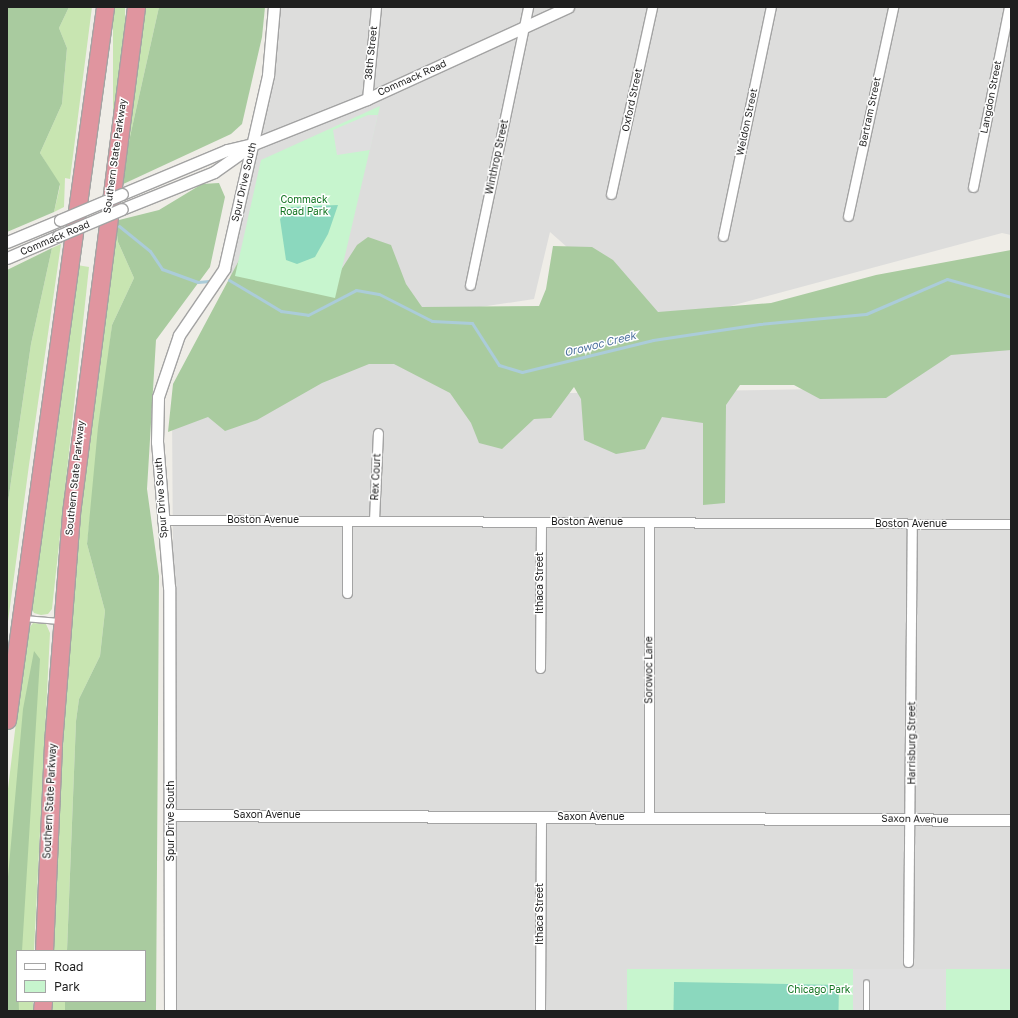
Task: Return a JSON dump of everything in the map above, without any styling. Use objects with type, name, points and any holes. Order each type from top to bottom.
[{"type":"highway","points":[[7,720],[105,7]]},
{"type":"highway","name":"Southern State Parkway","points":[[44,950],[62,621],[83,393],[136,7]]},
{"type":"street","name":"Spur Drive South","points":[[170,1011],[172,815],[169,588],[162,520],[158,397],[179,335],[224,269],[254,144],[268,75],[274,7]]},
{"type":"street","name":"38th Street","points":[[367,99],[376,7]]},
{"type":"street","name":"Winthrop Street","points":[[470,285],[522,28],[528,7]]},
{"type":"street","name":"Commack Road","points":[[7,242],[227,150],[254,144],[367,99],[568,7]]},
{"type":"street","name":"Oxford Street","points":[[612,194],[652,7]]},
{"type":"street","name":"Weldon Street","points":[[723,236],[771,7]]},
{"type":"street","name":"Bertram Street","points":[[848,216],[892,7]]},
{"type":"street","name":"Langdon Street","points":[[973,187],[1010,7]]},
{"type":"street","name":"Commack Road","points":[[7,258],[214,172],[254,144]]},
{"type":"street","name":"Rex Court","points":[[374,520],[378,433]]},
{"type":"street","name":"Boston Avenue","points":[[162,520],[1011,524]]},
{"type":"street","points":[[347,521],[347,593]]},
{"type":"street","name":"Ithaca Street","points":[[540,668],[541,522]]},
{"type":"street","name":"Sorowoc Lane","points":[[649,522],[649,817]]},
{"type":"street","name":"Harrisburg Street","points":[[908,962],[912,818],[912,524]]},
{"type":"street","name":"Saxon Avenue","points":[[172,815],[912,818],[1011,820]]},
{"type":"street","name":"Ithaca Street","points":[[540,1011],[541,816]]},
{"type":"lane","points":[[21,618],[62,621]]},
{"type":"lane","points":[[866,983],[866,1011]]},
{"type":"shaded area","points":[[274,7],[1011,7],[1011,235],[1002,233],[656,326],[550,232],[534,299],[394,320],[228,290]]},
{"type":"shaded area","points":[[368,115],[378,115],[370,150],[337,155],[333,130]]},
{"type":"shaded area","points":[[965,330],[1011,334],[1011,1011],[176,1011],[172,410],[381,352],[504,394],[883,388]]},
{"type":"shaded area","points":[[853,969],[946,969],[946,1011],[853,1011]]},
{"type":"green space","points":[[7,7],[69,7],[59,28],[67,48],[62,104],[40,153],[60,184],[54,212],[7,232]]},
{"type":"green space","points":[[69,7],[92,7],[70,179],[65,178],[64,207],[54,212],[60,186],[40,153],[62,104],[67,48],[59,28]]},
{"type":"green space","points":[[113,7],[125,7],[125,167],[113,167]]},
{"type":"green space","points":[[144,7],[159,7],[119,186]]},
{"type":"green space","points":[[159,7],[265,7],[262,37],[242,124],[231,134],[119,186]]},
{"type":"green space","name":"Commack Road Park","points":[[380,106],[335,298],[235,276],[261,160]]},
{"type":"green space","points":[[219,183],[225,197],[210,267],[156,340],[147,489],[159,576],[156,1011],[65,1011],[65,1002],[146,1002],[146,950],[67,950],[76,721],[79,699],[100,656],[105,611],[87,544],[98,427],[112,325],[134,278],[118,242],[115,221],[159,210],[202,184]]},
{"type":"green space","points":[[338,205],[328,234],[315,257],[297,264],[286,260],[280,219],[291,207]]},
{"type":"green space","points":[[115,221],[118,242],[134,278],[112,325],[87,544],[105,611],[100,656],[79,699],[76,721],[67,950],[52,950],[70,618],[88,425]]},
{"type":"green space","points":[[260,221],[332,284],[357,245],[368,237],[391,245],[406,284],[422,307],[539,306],[546,289],[553,246],[592,247],[613,260],[658,312],[771,303],[876,275],[1011,250],[1011,350],[951,355],[886,398],[820,399],[794,385],[740,385],[726,405],[725,503],[703,505],[703,423],[662,417],[645,449],[616,454],[584,440],[581,399],[574,387],[551,418],[534,419],[502,449],[479,443],[471,423],[450,393],[394,364],[369,364],[322,383],[257,420],[225,431],[208,417],[168,432],[173,384]]},
{"type":"green space","points":[[61,244],[7,629],[7,509],[31,344],[52,248]]},
{"type":"green space","points":[[52,248],[31,344],[7,509],[7,270]]},
{"type":"green space","points":[[77,265],[89,267],[52,609],[48,614],[41,615],[34,613],[30,606]]},
{"type":"green space","points":[[33,623],[46,624],[50,633],[34,950],[16,950],[16,1002],[33,1002],[33,1011],[7,1011],[7,797],[27,631]]},
{"type":"green space","points":[[34,651],[40,659],[22,950],[16,950],[16,1002],[19,1002],[19,1011],[7,1011],[7,888],[23,709]]},
{"type":"green space","name":"Chicago Park","points":[[627,969],[1011,969],[1011,1011],[627,1011]]},
{"type":"green space","points":[[674,982],[839,985],[839,1011],[673,1011]]},
{"type":"green space","points":[[51,1002],[65,1002],[65,1011],[51,1011]]},
{"type":"waterway","name":"Orowoc Creek","points":[[119,226],[150,251],[162,269],[198,282],[209,281]]},
{"type":"waterway","name":"Orowoc Creek","points":[[229,280],[281,311],[308,315],[356,290],[379,294],[432,321],[472,323],[499,365],[522,372],[653,340],[760,324],[866,314],[947,279],[1011,297]]}]
